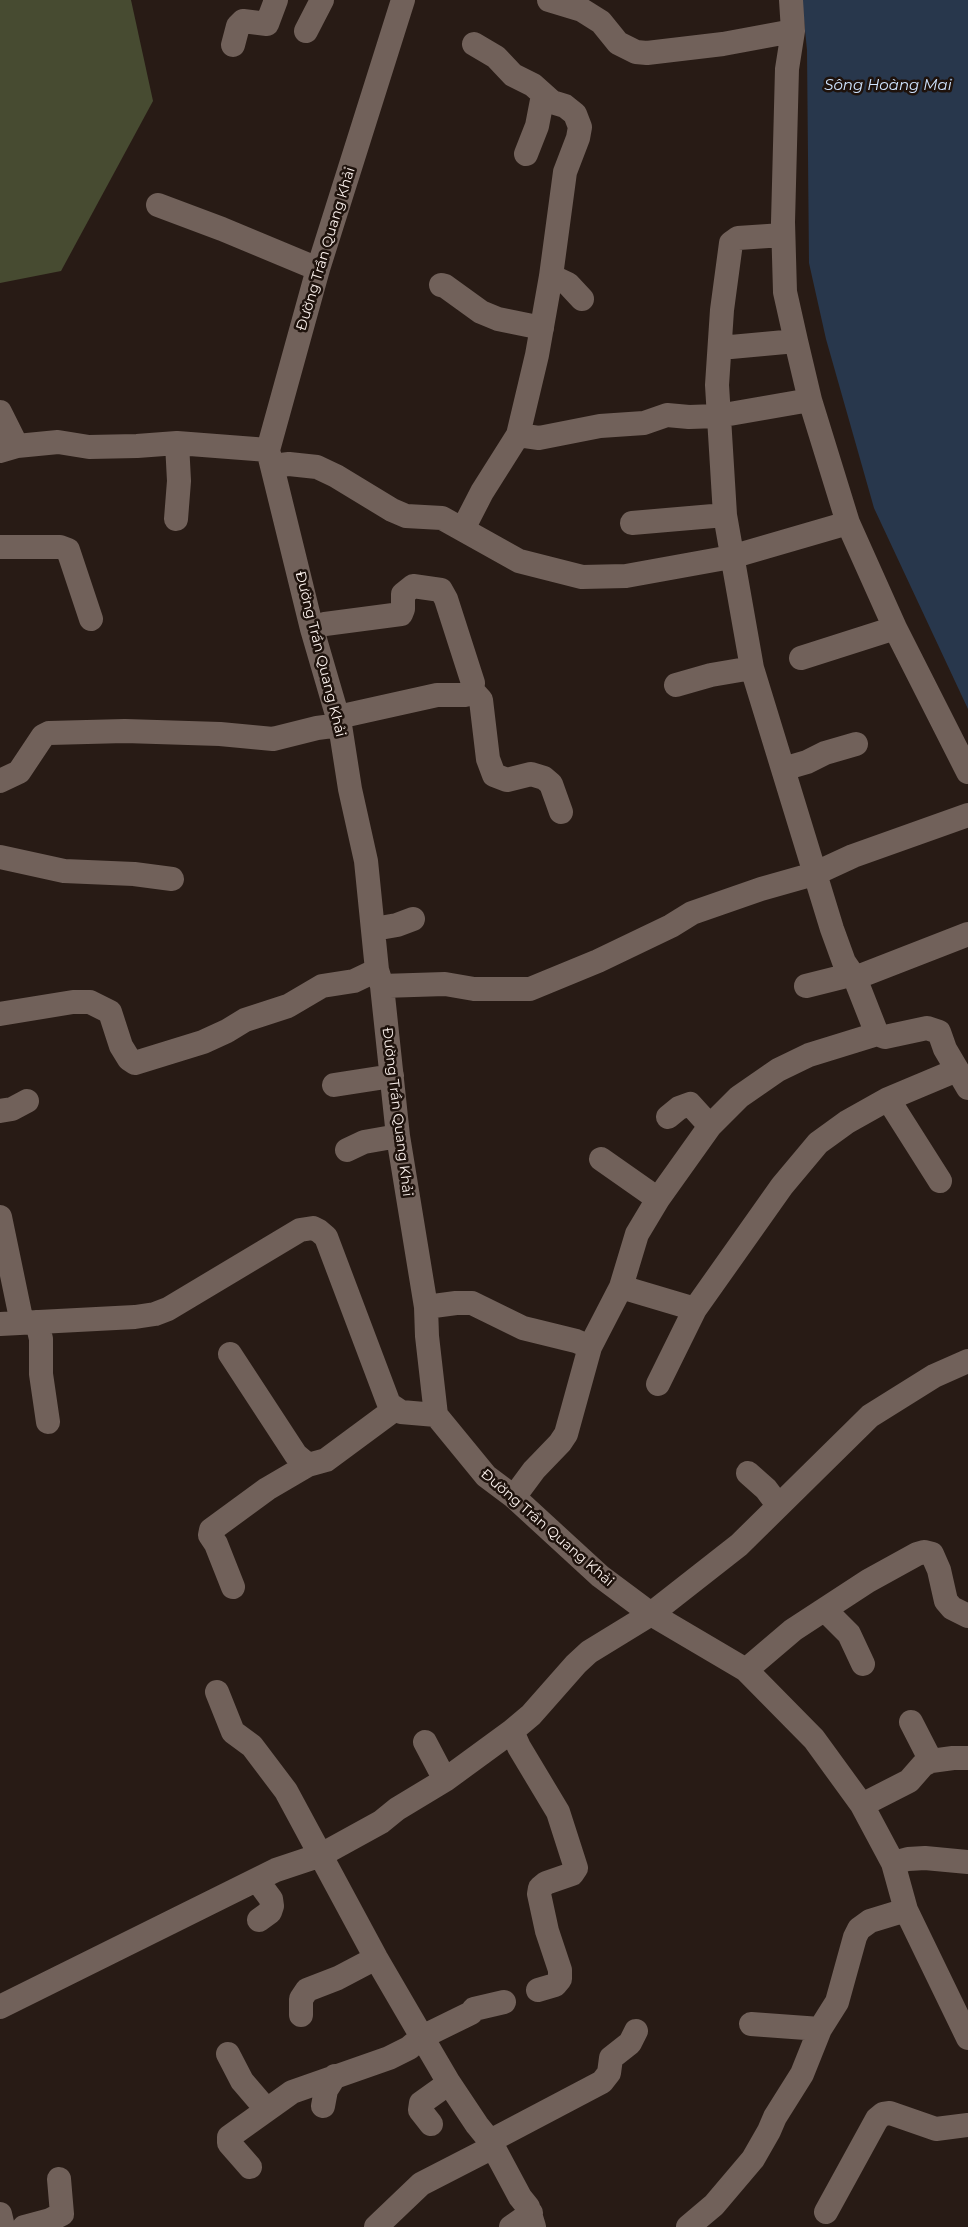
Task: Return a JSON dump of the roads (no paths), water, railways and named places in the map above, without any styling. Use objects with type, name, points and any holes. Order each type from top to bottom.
[{"type":"street","points":[[233,45],[238,26],[243,21],[267,24],[276,0]]},
{"type":"street","points":[[306,31],[322,0]]},
{"type":"street","name":"Đường Trần Quang Khải","points":[[403,0],[318,269],[270,458],[312,629],[339,721],[350,789],[366,861],[398,1136],[426,1307],[427,1336],[436,1416],[486,1476],[514,1497],[600,1576],[651,1614],[746,1670],[814,1739],[862,1805],[893,1863],[906,1910],[968,2038]]},
{"type":"street","points":[[549,0],[582,10],[601,22],[618,43],[636,52],[646,53],[723,44],[793,30]]},
{"type":"street","points":[[791,0],[793,30],[787,69],[783,234],[785,292],[796,341],[810,400],[848,523],[895,628],[968,772]]},
{"type":"street","points":[[463,529],[482,492],[518,435],[542,328],[565,172],[578,138],[580,127],[575,114],[565,106],[552,102],[532,85],[512,75],[496,57],[474,44]]},
{"type":"street","points":[[526,154],[537,126],[543,94]]},
{"type":"street","points":[[158,205],[318,269]]},
{"type":"street","points":[[783,234],[738,238],[731,243],[722,310],[717,385],[726,515],[731,557],[752,668],[814,874],[841,954],[853,975],[877,1034]]},
{"type":"street","points":[[551,276],[568,284],[582,299]]},
{"type":"street","points":[[441,285],[481,312],[498,319],[542,328]]},
{"type":"street","points":[[720,348],[796,341]]},
{"type":"street","points":[[518,435],[539,438],[600,426],[644,423],[667,415],[689,417],[718,416],[810,400]]},
{"type":"street","points":[[0,412],[8,448],[58,442],[89,447],[177,443],[270,458],[289,464],[317,467],[406,516],[442,518],[519,561],[582,576],[626,576],[731,557],[848,523]]},
{"type":"street","points":[[176,519],[179,481],[177,443]]},
{"type":"street","points":[[632,523],[726,515]]},
{"type":"street","points":[[0,547],[60,547],[68,550],[91,619]]},
{"type":"street","points":[[0,781],[19,772],[43,736],[49,733],[220,734],[273,739],[437,695],[466,695],[472,690],[473,683],[446,598],[441,590],[413,586],[404,594],[401,614],[325,624],[312,629]]},
{"type":"street","points":[[801,658],[895,628]]},
{"type":"street","points":[[676,685],[711,675],[752,668]]},
{"type":"street","points":[[472,690],[481,700],[488,759],[494,775],[507,780],[531,774],[544,778],[551,784],[561,812]]},
{"type":"street","points":[[783,769],[807,762],[825,753],[856,744]]},
{"type":"street","points":[[0,1014],[74,1002],[90,1002],[110,1012],[122,1046],[130,1059],[135,1063],[203,1042],[245,1020],[288,1006],[322,986],[379,978],[445,984],[474,989],[530,989],[598,961],[671,926],[692,912],[814,874],[854,856],[968,815]]},
{"type":"street","points":[[0,857],[64,871],[134,874],[172,879]]},
{"type":"street","points":[[374,929],[397,925],[412,919]]},
{"type":"street","points":[[806,986],[853,975],[968,934]]},
{"type":"street","points":[[514,1497],[534,1470],[566,1434],[590,1347],[621,1287],[637,1234],[658,1199],[710,1126],[739,1097],[778,1070],[809,1056],[877,1034],[885,1037],[927,1028],[939,1032],[945,1049],[963,1079]]},
{"type":"street","points":[[334,1085],[392,1076]]},
{"type":"street","points":[[658,1384],[695,1308],[782,1186],[810,1152],[829,1134],[888,1099],[938,1076],[963,1079]]},
{"type":"street","points":[[888,1099],[940,1181]]},
{"type":"street","points":[[0,1111],[12,1109],[27,1101]]},
{"type":"street","points":[[668,1117],[679,1108],[690,1104],[710,1126]]},
{"type":"street","points":[[347,1150],[364,1142],[398,1136]]},
{"type":"street","points":[[601,1159],[658,1199]]},
{"type":"street","points":[[0,1218],[20,1323],[41,1339],[41,1374],[48,1422]]},
{"type":"street","points":[[20,1323],[135,1317],[155,1314],[168,1309],[300,1230],[313,1228],[326,1237],[389,1404],[395,1410],[408,1414],[436,1416]]},
{"type":"street","points":[[621,1287],[695,1308]]},
{"type":"street","points":[[426,1307],[456,1302],[472,1303],[522,1328],[576,1341],[590,1347]]},
{"type":"street","points":[[230,1354],[296,1455],[308,1465]]},
{"type":"street","points":[[0,2007],[276,1870],[321,1855],[381,1822],[416,1796],[445,1780],[512,1731],[531,1714],[589,1652],[651,1614],[739,1545],[870,1416],[934,1376],[968,1361]]},
{"type":"street","points":[[233,1586],[216,1544],[210,1535],[211,1530],[266,1489],[308,1465],[326,1460],[395,1410]]},
{"type":"street","points":[[748,1473],[766,1489],[778,1506]]},
{"type":"street","points":[[746,1670],[793,1630],[868,1581],[924,1552],[932,1554],[936,1559],[946,1601],[952,1608],[968,1616]]},
{"type":"street","points":[[825,1610],[849,1634],[862,1664]]},
{"type":"street","points":[[217,1692],[233,1732],[252,1746],[278,1780],[422,2038],[449,2083],[492,2144],[532,2220],[512,2227]]},
{"type":"street","points":[[911,1722],[931,1761]]},
{"type":"street","points":[[512,1731],[519,1748],[558,1812],[576,1868],[572,1874],[546,1883],[540,1888],[539,1894],[547,1931],[560,1970],[560,1979],[555,1985],[538,1990]]},
{"type":"street","points":[[425,1742],[445,1780]]},
{"type":"street","points":[[862,1805],[909,1781],[923,1765],[931,1761],[968,1758]]},
{"type":"street","points":[[893,1863],[908,1859],[925,1858],[968,1862]]},
{"type":"street","points":[[257,1880],[271,1899],[272,1906],[270,1912],[259,1920]]},
{"type":"street","points":[[688,2227],[707,2213],[753,2159],[775,2117],[802,2074],[820,2029],[837,2002],[854,1937],[859,1929],[870,1921],[906,1910]]},
{"type":"street","points":[[301,2015],[301,1999],[307,1990],[338,1978],[376,1958]]},
{"type":"street","points":[[250,2167],[229,2143],[230,2137],[266,2109],[292,2092],[389,2058],[409,2048],[422,2038],[470,2014],[479,2007],[504,2002]]},
{"type":"street","points":[[751,2024],[820,2029]]},
{"type":"street","points":[[376,2227],[421,2184],[602,2082],[608,2076],[611,2058],[630,2043],[636,2031]]},
{"type":"street","points":[[228,2054],[242,2081],[266,2109]]},
{"type":"street","points":[[323,2106],[326,2090],[335,2076]]},
{"type":"street","points":[[431,2124],[420,2110],[421,2103],[449,2083]]},
{"type":"street","points":[[826,2212],[877,2119],[883,2114],[890,2113],[936,2130],[968,2125]]},
{"type":"street","points":[[24,2227],[50,2220],[62,2214],[59,2179]]},
{"type":"street","points":[[0,2214],[3,2227]]},
{"type":"water","name":"Sông Hoàng Mai","points":[[802,0],[968,0],[968,709],[874,508],[826,339],[809,263],[807,50]]}]
